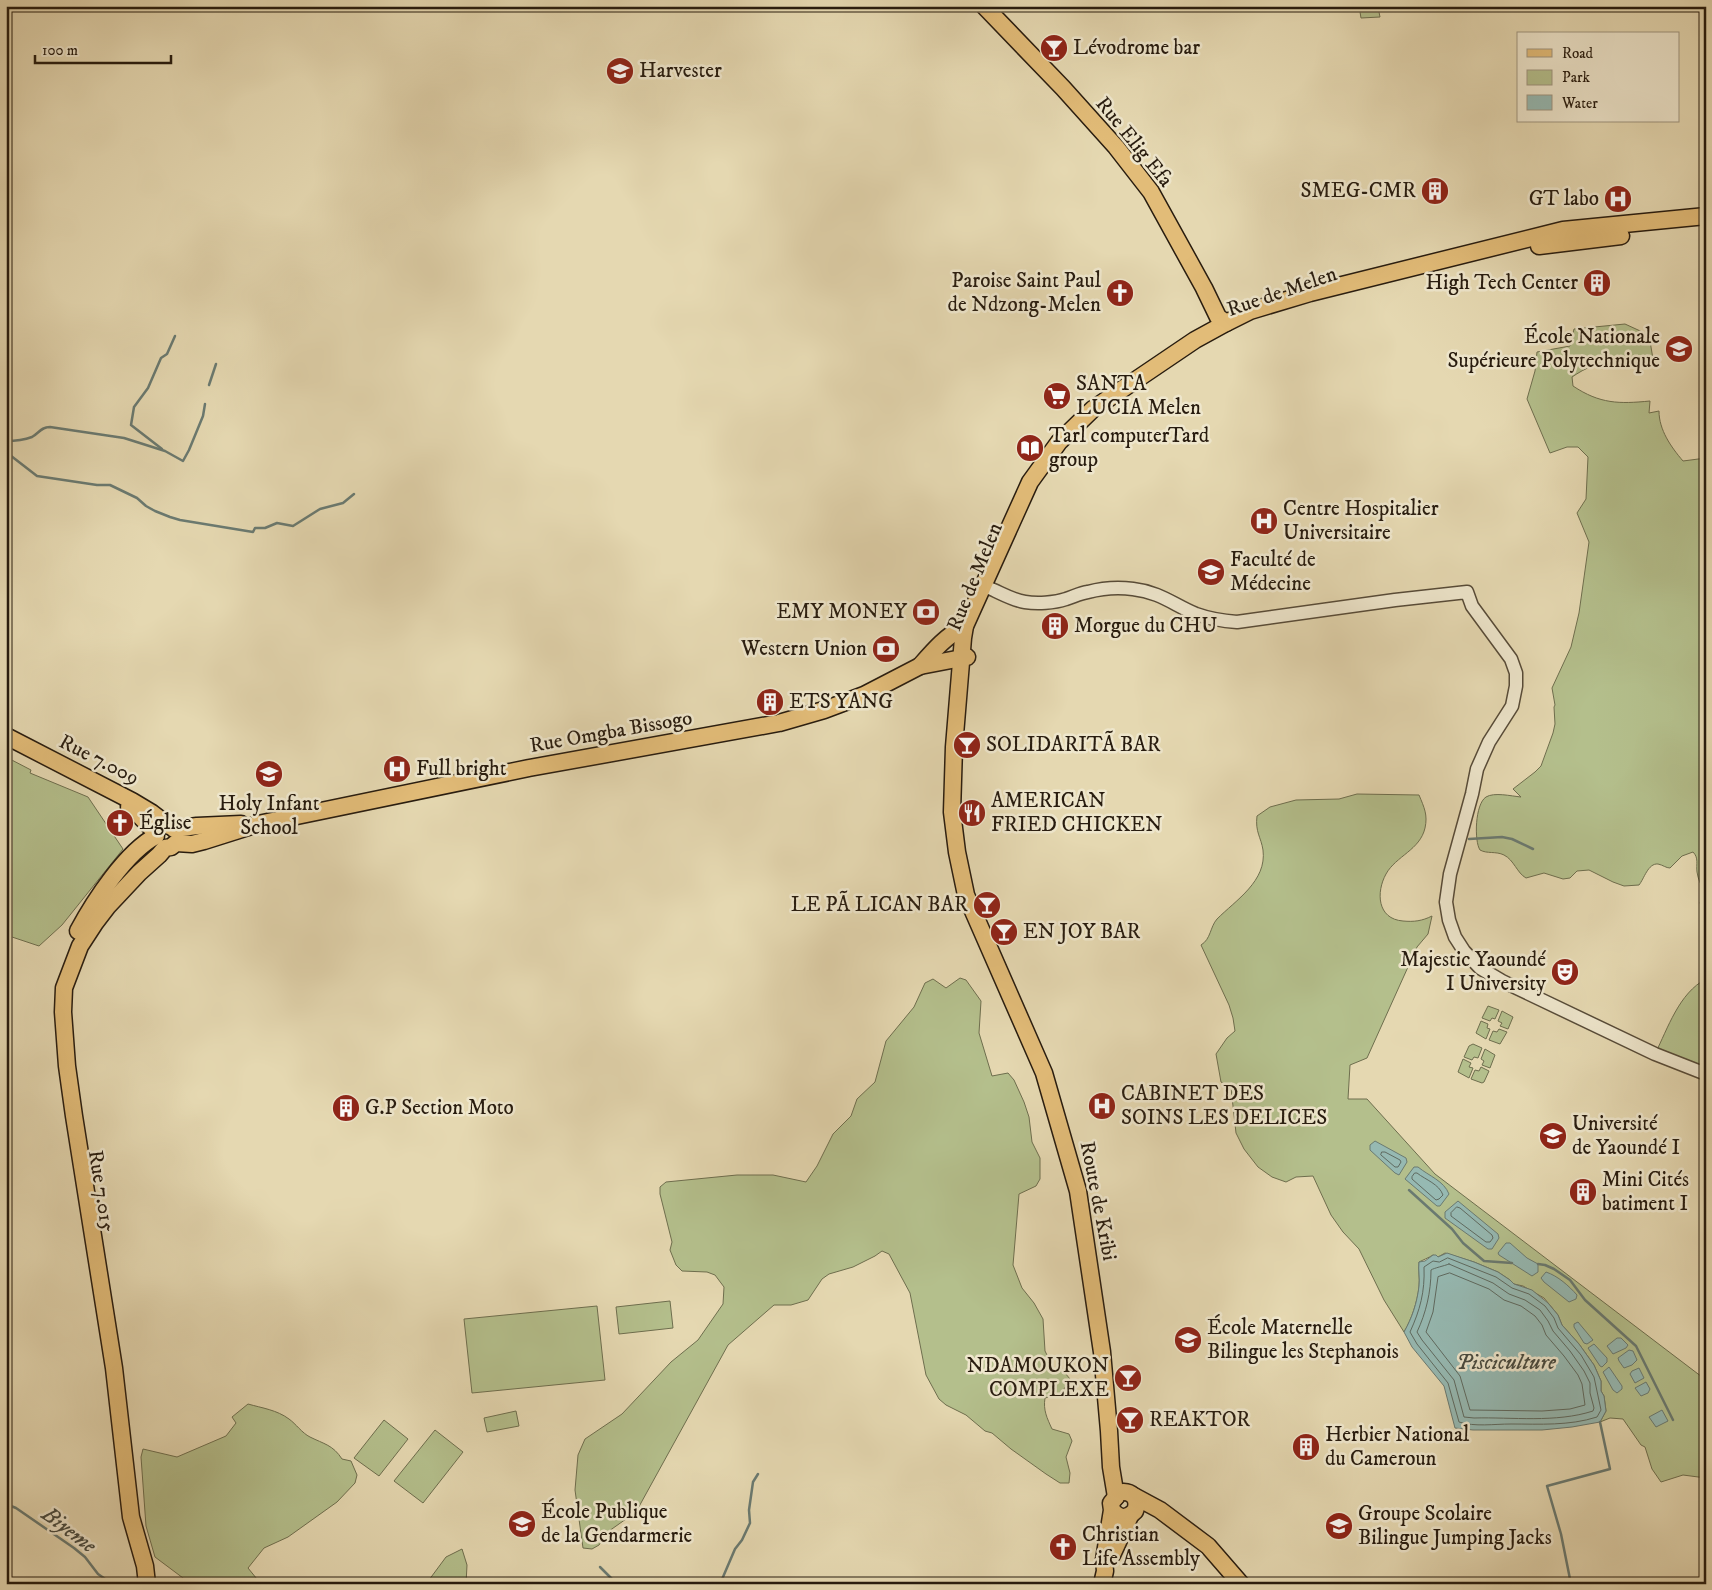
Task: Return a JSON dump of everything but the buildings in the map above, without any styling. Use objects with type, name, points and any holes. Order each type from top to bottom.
[{"type":"main road","name":"Rue Elig Efa","points":[[984,6],[1116,147],[1151,192],[1226,328]]},
{"type":"main road","name":"Rue de Melen","points":[[964,657],[990,588],[1036,488],[1064,450],[1092,424],[1197,351],[1250,311],[1310,293],[1563,230],[1706,216]]},
{"type":"main road","name":"Rue de Melen","points":[[959,692],[964,657],[965,626],[1030,482],[1059,442],[1093,410],[1194,340],[1226,328],[1343,292],[1544,245],[1706,227]]},
{"type":"main road","points":[[920,666],[942,641],[965,626]]},
{"type":"main road","name":"Rue Omgba Bissogo","points":[[166,836],[182,827],[216,824],[258,824],[530,768],[779,723],[824,710],[864,695],[920,666],[964,657]]},
{"type":"main road","name":"Route de Kribi","points":[[959,692],[952,812],[957,852],[966,895],[1044,1073],[1075,1177],[1100,1337],[1109,1431],[1126,1504]]},
{"type":"main road","name":"Rue 7.009","points":[[6,736],[152,812],[166,836]]},
{"type":"main road","name":"Rue 7.009","points":[[6,745],[131,808],[166,836]]},
{"type":"main road","name":"Rue 7.015","points":[[142,1580],[132,1517],[112,1349],[74,1116],[63,1012],[64,988],[80,946],[108,906],[159,855],[166,836]]},
{"type":"main road","name":"Rue 7.015","points":[[142,1580],[123,1513],[97,1299],[60,1064],[56,987],[74,937],[100,893],[135,851],[146,841],[166,836]]},
{"type":"main road","points":[[1104,1577],[1119,1536],[1126,1504],[1146,1501],[1208,1546],[1241,1584]]},
{"type":"street","points":[[990,588],[1024,602],[1040,603],[1064,600],[1086,592],[1102,589],[1134,589],[1162,596],[1195,614],[1214,620],[1237,622],[1467,592],[1472,606],[1511,659],[1516,673],[1516,686],[1512,706],[1489,742],[1477,770],[1450,874],[1446,902],[1449,920],[1456,937],[1464,952],[1480,968],[1502,981],[1655,1054],[1706,1074]]},
{"type":"green space","points":[[1359,6],[1380,6],[1378,7],[1380,17],[1361,18]]},
{"type":"green space","points":[[1625,324],[1649,335],[1653,359],[1638,363],[1590,367],[1572,377],[1573,386],[1592,396],[1610,401],[1650,401],[1649,413],[1659,411],[1661,425],[1666,438],[1683,461],[1706,458],[1706,907],[1700,903],[1704,891],[1698,877],[1697,859],[1693,852],[1682,856],[1670,868],[1655,864],[1649,869],[1639,885],[1624,886],[1589,870],[1577,871],[1570,878],[1563,879],[1544,873],[1526,878],[1504,855],[1480,850],[1477,839],[1478,814],[1482,801],[1486,797],[1493,795],[1521,797],[1513,789],[1541,766],[1555,724],[1555,705],[1552,688],[1571,647],[1579,613],[1589,542],[1577,513],[1586,499],[1588,457],[1578,447],[1567,447],[1550,453],[1527,399],[1535,371],[1537,352],[1570,346],[1574,329]]},
{"type":"green space","points":[[6,757],[31,770],[30,773],[88,797],[123,849],[62,925],[39,946],[6,935]]},
{"type":"green space","points":[[1357,794],[1419,795],[1426,815],[1422,836],[1390,868],[1383,881],[1380,896],[1384,910],[1394,919],[1414,921],[1432,916],[1428,934],[1417,947],[1367,1058],[1350,1065],[1348,1099],[1367,1099],[1435,1174],[1706,1380],[1706,1478],[1683,1475],[1661,1482],[1652,1469],[1645,1447],[1641,1445],[1623,1419],[1610,1418],[1600,1422],[1606,1411],[1604,1396],[1601,1391],[1601,1381],[1594,1365],[1562,1325],[1558,1315],[1544,1298],[1523,1286],[1514,1284],[1498,1272],[1445,1253],[1438,1257],[1433,1255],[1419,1262],[1417,1299],[1412,1316],[1404,1332],[1384,1300],[1359,1249],[1343,1232],[1331,1215],[1313,1176],[1296,1177],[1286,1182],[1272,1177],[1258,1167],[1244,1149],[1236,1133],[1231,1088],[1221,1082],[1216,1054],[1227,1038],[1235,1031],[1233,1018],[1229,1005],[1201,945],[1207,940],[1217,919],[1249,889],[1260,871],[1263,861],[1263,850],[1257,830],[1257,816],[1270,807],[1296,800],[1339,799]]},
{"type":"green space","points":[[960,978],[966,980],[981,1001],[979,1033],[992,1076],[1008,1073],[1014,1080],[1029,1117],[1032,1142],[1040,1158],[1040,1179],[1036,1186],[1019,1194],[1013,1265],[1022,1288],[1034,1303],[1043,1319],[1045,1351],[1054,1369],[1065,1373],[1070,1379],[1061,1394],[1045,1398],[1046,1414],[1052,1429],[1069,1434],[1072,1441],[1066,1457],[1070,1473],[1069,1483],[1060,1483],[1046,1474],[992,1433],[985,1431],[966,1415],[946,1405],[939,1399],[926,1375],[910,1293],[889,1254],[882,1251],[853,1267],[829,1274],[822,1279],[808,1300],[791,1305],[774,1305],[728,1345],[636,1512],[609,1531],[599,1545],[592,1549],[583,1548],[575,1490],[578,1455],[585,1439],[622,1414],[671,1362],[698,1340],[723,1304],[724,1287],[715,1275],[707,1272],[682,1271],[676,1265],[670,1250],[672,1242],[660,1187],[666,1182],[737,1175],[773,1175],[806,1182],[817,1166],[833,1134],[851,1116],[857,1099],[875,1082],[886,1041],[914,1007],[925,983],[933,979],[946,988]]},
{"type":"green space","points":[[1706,979],[1706,1074],[1655,1054],[1681,1002],[1688,993]]},
{"type":"green space","points":[[1488,1006],[1499,1010],[1495,1019],[1492,1018],[1490,1021],[1482,1018]]},
{"type":"green space","points":[[1502,1011],[1513,1017],[1508,1029],[1500,1026],[1502,1023],[1498,1021]]},
{"type":"green space","points":[[1481,1021],[1488,1024],[1487,1028],[1490,1029],[1486,1039],[1476,1033]]},
{"type":"green space","points":[[1499,1029],[1507,1032],[1500,1044],[1489,1040],[1493,1031],[1497,1032]]},
{"type":"green space","points":[[1473,1044],[1482,1048],[1478,1058],[1474,1057],[1472,1060],[1464,1057],[1469,1046]]},
{"type":"green space","points":[[1485,1049],[1495,1055],[1490,1068],[1482,1065],[1484,1061],[1481,1059]]},
{"type":"green space","points":[[1463,1059],[1471,1063],[1469,1067],[1473,1068],[1469,1078],[1458,1072]]},
{"type":"green space","points":[[1481,1067],[1489,1071],[1482,1083],[1471,1079],[1475,1070],[1479,1071]]},
{"type":"green space","points":[[670,1301],[673,1328],[619,1334],[616,1307]]},
{"type":"green space","points":[[597,1306],[605,1380],[472,1393],[464,1319]]},
{"type":"green space","points":[[248,1404],[280,1413],[307,1435],[332,1448],[342,1459],[351,1461],[357,1475],[355,1483],[337,1502],[288,1537],[264,1548],[248,1568],[261,1584],[191,1584],[155,1557],[146,1526],[141,1457],[143,1449],[177,1457],[226,1436],[236,1423],[232,1417]]},
{"type":"green space","points":[[516,1411],[519,1426],[487,1432],[484,1418]]},
{"type":"green space","points":[[384,1420],[408,1439],[379,1476],[354,1458]]},
{"type":"green space","points":[[435,1430],[463,1452],[423,1503],[394,1481]]},
{"type":"green space","points":[[462,1549],[467,1565],[466,1584],[426,1584],[446,1557]]},
{"type":"water","points":[[1375,1141],[1406,1158],[1407,1162],[1399,1175],[1370,1150],[1370,1145]]},
{"type":"water","points":[[1414,1167],[1418,1167],[1436,1179],[1447,1189],[1449,1194],[1440,1206],[1437,1206],[1405,1179]]},
{"type":"water","points":[[1458,1201],[1498,1234],[1499,1238],[1492,1249],[1488,1249],[1445,1218],[1445,1212]]},
{"type":"water","points":[[1506,1243],[1510,1243],[1527,1258],[1538,1264],[1538,1272],[1532,1276],[1499,1255],[1498,1253]]},
{"type":"water","name":"Pisciculture","points":[[1447,1253],[1498,1272],[1514,1284],[1532,1290],[1548,1303],[1558,1315],[1562,1325],[1594,1365],[1601,1381],[1601,1391],[1604,1396],[1606,1411],[1600,1422],[1542,1430],[1473,1430],[1455,1428],[1444,1386],[1412,1347],[1404,1332],[1412,1316],[1417,1298],[1419,1262],[1425,1261],[1433,1255],[1438,1257]]},
{"type":"water","points":[[1546,1272],[1567,1285],[1577,1295],[1576,1299],[1569,1302],[1544,1282],[1541,1278]]},
{"type":"water","points":[[1578,1322],[1593,1340],[1587,1344],[1584,1343],[1574,1327],[1574,1324]]},
{"type":"water","points":[[1617,1338],[1621,1338],[1628,1345],[1626,1348],[1613,1354],[1607,1346]]},
{"type":"water","points":[[1594,1344],[1607,1358],[1607,1362],[1602,1367],[1588,1348]]},
{"type":"water","points":[[1629,1350],[1633,1351],[1637,1360],[1632,1365],[1624,1368],[1618,1358]]},
{"type":"water","points":[[1609,1367],[1622,1386],[1622,1389],[1617,1393],[1613,1390],[1603,1372]]},
{"type":"water","points":[[1639,1368],[1644,1378],[1635,1383],[1630,1374]]},
{"type":"water","points":[[1646,1382],[1650,1389],[1648,1393],[1641,1396],[1635,1388]]},
{"type":"water","points":[[1662,1410],[1668,1421],[1656,1427],[1649,1417]]},
{"type":"waterway","points":[[162,449],[131,425],[134,407],[148,388],[161,358],[167,354],[175,336]]},
{"type":"waterway","points":[[209,385],[216,364]]},
{"type":"waterway","points":[[6,441],[29,438],[42,429],[50,427],[124,438],[165,451],[183,461],[203,416],[205,404]]},
{"type":"waterway","points":[[6,452],[37,476],[97,485],[110,485],[137,498],[155,511],[170,517],[253,532],[255,528],[265,528],[277,523],[293,526],[320,509],[343,503],[354,494]]},
{"type":"waterway","points":[[1469,839],[1502,837],[1512,839],[1533,849]]},
{"type":"waterway","points":[[1409,1190],[1484,1261],[1512,1263]]},
{"type":"waterway","points":[[1538,1264],[1554,1269],[1570,1280],[1585,1300],[1636,1346],[1673,1420]]},
{"type":"waterway","points":[[1571,1584],[1561,1534],[1547,1486],[1610,1469],[1600,1422]]},
{"type":"waterway","points":[[720,1584],[735,1549],[742,1540],[750,1523],[749,1510],[753,1482],[758,1474]]},
{"type":"waterway","name":"Biyeme","points":[[6,1504],[16,1508],[74,1548],[85,1557],[98,1574],[108,1581],[140,1583]]},
{"type":"waterway","points":[[600,1567],[617,1584]]},
{"type":"place","name":"Lévodrome bar","points":[[1054,48]]},
{"type":"place","name":"Harvester","points":[[620,71]]},
{"type":"place","name":"SMEG-CMR","points":[[1435,191]]},
{"type":"place","name":"GT labo","points":[[1618,199]]},
{"type":"place","name":"High Tech Center","points":[[1597,283]]},
{"type":"place","name":"Paroise Saint Paul de Ndzong-Melen","points":[[1120,293]]},
{"type":"place","name":"École Nationale Supérieure Polytechnique","points":[[1679,349]]},
{"type":"place","name":"SANTA LUCIA Melen","points":[[1057,396]]},
{"type":"place","name":"Tarl computerTard group","points":[[1030,448]]},
{"type":"place","name":"Centre Hospitalier Universitaire","points":[[1264,521]]},
{"type":"place","name":"Faculté de Médecine","points":[[1211,572]]},
{"type":"place","name":"EMY MONEY","points":[[926,612]]},
{"type":"place","name":"Morgue du CHU","points":[[1055,626]]},
{"type":"place","name":"Western Union","points":[[886,649]]},
{"type":"place","name":"ETS YANG","points":[[770,702]]},
{"type":"place","name":"SOLIDARITÃ BAR","points":[[967,745]]},
{"type":"place","name":"Full bright","points":[[397,769]]},
{"type":"place","name":"Holy Infant School","points":[[269,774]]},
{"type":"place","name":"AMERICAN FRIED CHICKEN","points":[[972,813]]},
{"type":"place","name":"Église","points":[[120,823]]},
{"type":"place","name":"LE PÃ LICAN BAR","points":[[987,905]]},
{"type":"place","name":"EN JOY BAR","points":[[1004,932]]},
{"type":"place","name":"Majestic Yaoundé I University","points":[[1565,972]]},
{"type":"place","name":"CABINET DES SOINS LES DELICES","points":[[1102,1106]]},
{"type":"place","name":"G.P Section Moto","points":[[346,1108]]},
{"type":"place","name":"Université de Yaoundé I","points":[[1553,1136]]},
{"type":"place","name":"Mini Cités batiment I","points":[[1583,1192]]},
{"type":"place","name":"École Maternelle Bilingue les Stephanois","points":[[1188,1340]]},
{"type":"place","name":"NDAMOUKON COMPLEXE","points":[[1128,1378]]},
{"type":"place","name":"REAKTOR","points":[[1130,1420]]},
{"type":"place","name":"Herbier National du Cameroun","points":[[1306,1447]]},
{"type":"place","name":"École Publique de la Gendarmerie","points":[[522,1524]]},
{"type":"place","name":"Groupe Scolaire Bilingue Jumping Jacks","points":[[1339,1526]]},
{"type":"place","name":"Christian Life Assembly","points":[[1063,1547]]}]
